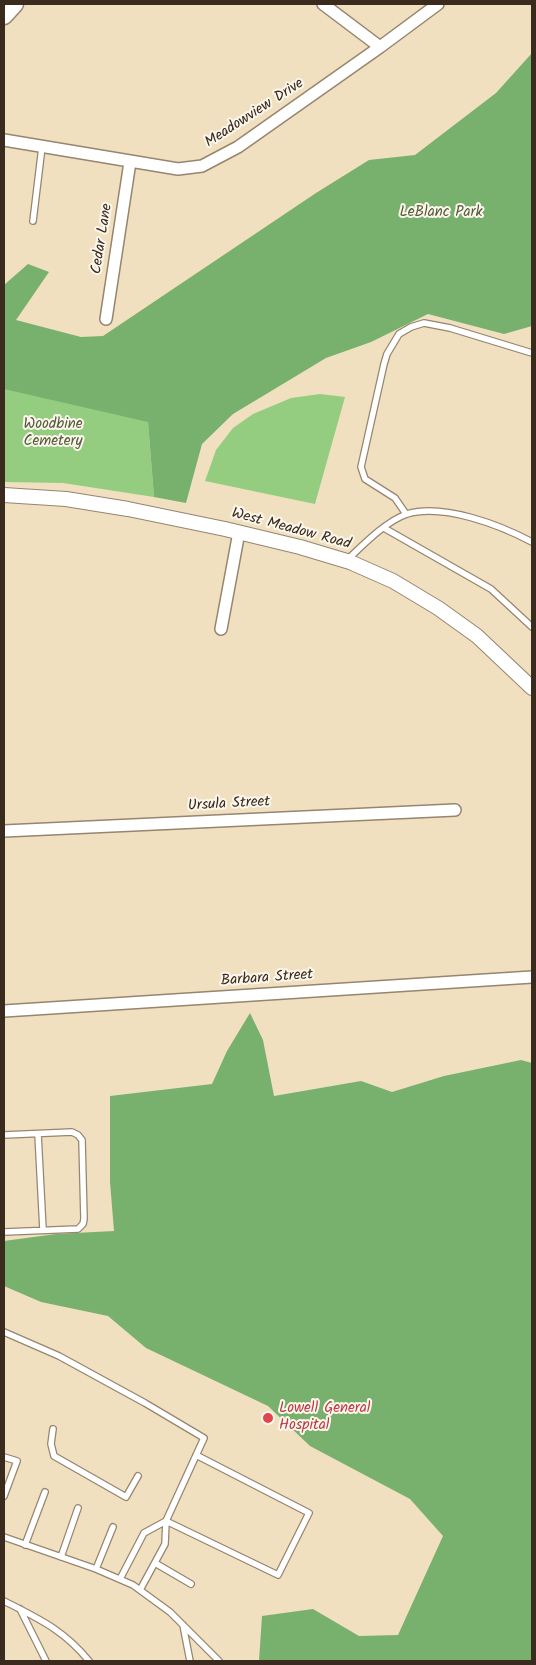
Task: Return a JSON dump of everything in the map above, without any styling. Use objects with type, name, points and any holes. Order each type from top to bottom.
[{"type":"main road","points":[[4,16],[15,4]]},
{"type":"street","points":[[323,4],[380,47]]},
{"type":"street","name":"Meadowview Drive","points":[[4,140],[178,169],[202,166],[238,147],[438,4]]},
{"type":"street","name":"Cedar Lane","points":[[106,319],[130,162]]},
{"type":"street","name":"West Meadow Road","points":[[4,494],[66,499],[110,506],[239,532],[346,561],[393,581],[438,608],[477,636],[532,688]]},
{"type":"street","points":[[221,629],[239,532]]},
{"type":"street","name":"Ursula Street","points":[[4,831],[455,810]]},
{"type":"street","name":"Barbara Street","points":[[4,1011],[532,977]]},
{"type":"lane","points":[[33,221],[42,147]]},
{"type":"lane","points":[[406,514],[395,498],[365,479],[361,467],[386,354],[399,334],[411,326],[424,324],[450,328],[532,353]]},
{"type":"lane","points":[[346,561],[366,542],[406,514],[427,511],[448,512],[512,532],[532,542]]},
{"type":"lane","points":[[384,528],[491,589],[532,627]]},
{"type":"lane","points":[[4,1135],[72,1132],[78,1135],[82,1140],[84,1218],[78,1229],[4,1232]]},
{"type":"lane","points":[[38,1134],[43,1230]]},
{"type":"lane","points":[[4,1332],[59,1356],[204,1438],[166,1522],[165,1544],[140,1590]]},
{"type":"lane","points":[[53,1429],[51,1444],[54,1456],[126,1497],[138,1476]]},
{"type":"lane","points":[[166,1522],[278,1575],[309,1513],[196,1455]]},
{"type":"lane","points":[[4,1457],[17,1461],[4,1496]]},
{"type":"lane","points":[[25,1545],[45,1492]]},
{"type":"lane","points":[[61,1557],[78,1508]]},
{"type":"lane","points":[[120,1579],[144,1533],[166,1522]]},
{"type":"lane","points":[[96,1569],[113,1527]]},
{"type":"lane","points":[[4,1538],[96,1569],[140,1590],[170,1612],[219,1661]]},
{"type":"lane","points":[[155,1563],[191,1584]]},
{"type":"lane","points":[[4,1601],[65,1635],[89,1661]]},
{"type":"lane","points":[[20,1609],[46,1661]]},
{"type":"lane","points":[[183,1625],[190,1661]]},
{"type":"green space","name":"LeBlanc Park","points":[[532,53],[532,326],[504,334],[428,314],[371,342],[326,358],[233,414],[202,444],[186,503],[154,497],[148,422],[4,389],[4,285],[28,264],[49,272],[16,320],[81,337],[103,336],[316,193],[369,160],[415,155],[496,93]]},
{"type":"green space","name":"Woodbine Cemetery","points":[[4,356],[148,422],[154,497],[63,483],[4,482]]},
{"type":"green space","points":[[320,394],[345,397],[315,504],[205,481],[216,450],[233,428],[253,414],[291,398]]},
{"type":"green space","points":[[250,1013],[263,1040],[274,1096],[361,1081],[392,1092],[444,1076],[521,1060],[532,1063],[532,1661],[259,1661],[262,1616],[313,1609],[359,1636],[398,1635],[443,1536],[410,1499],[310,1446],[268,1406],[146,1348],[108,1316],[41,1302],[4,1286],[4,1241],[56,1234],[114,1231],[110,1182],[110,1096],[212,1084],[227,1051]]},
{"type":"place","name":"Lowell General Hospital","points":[[268,1418]]}]
